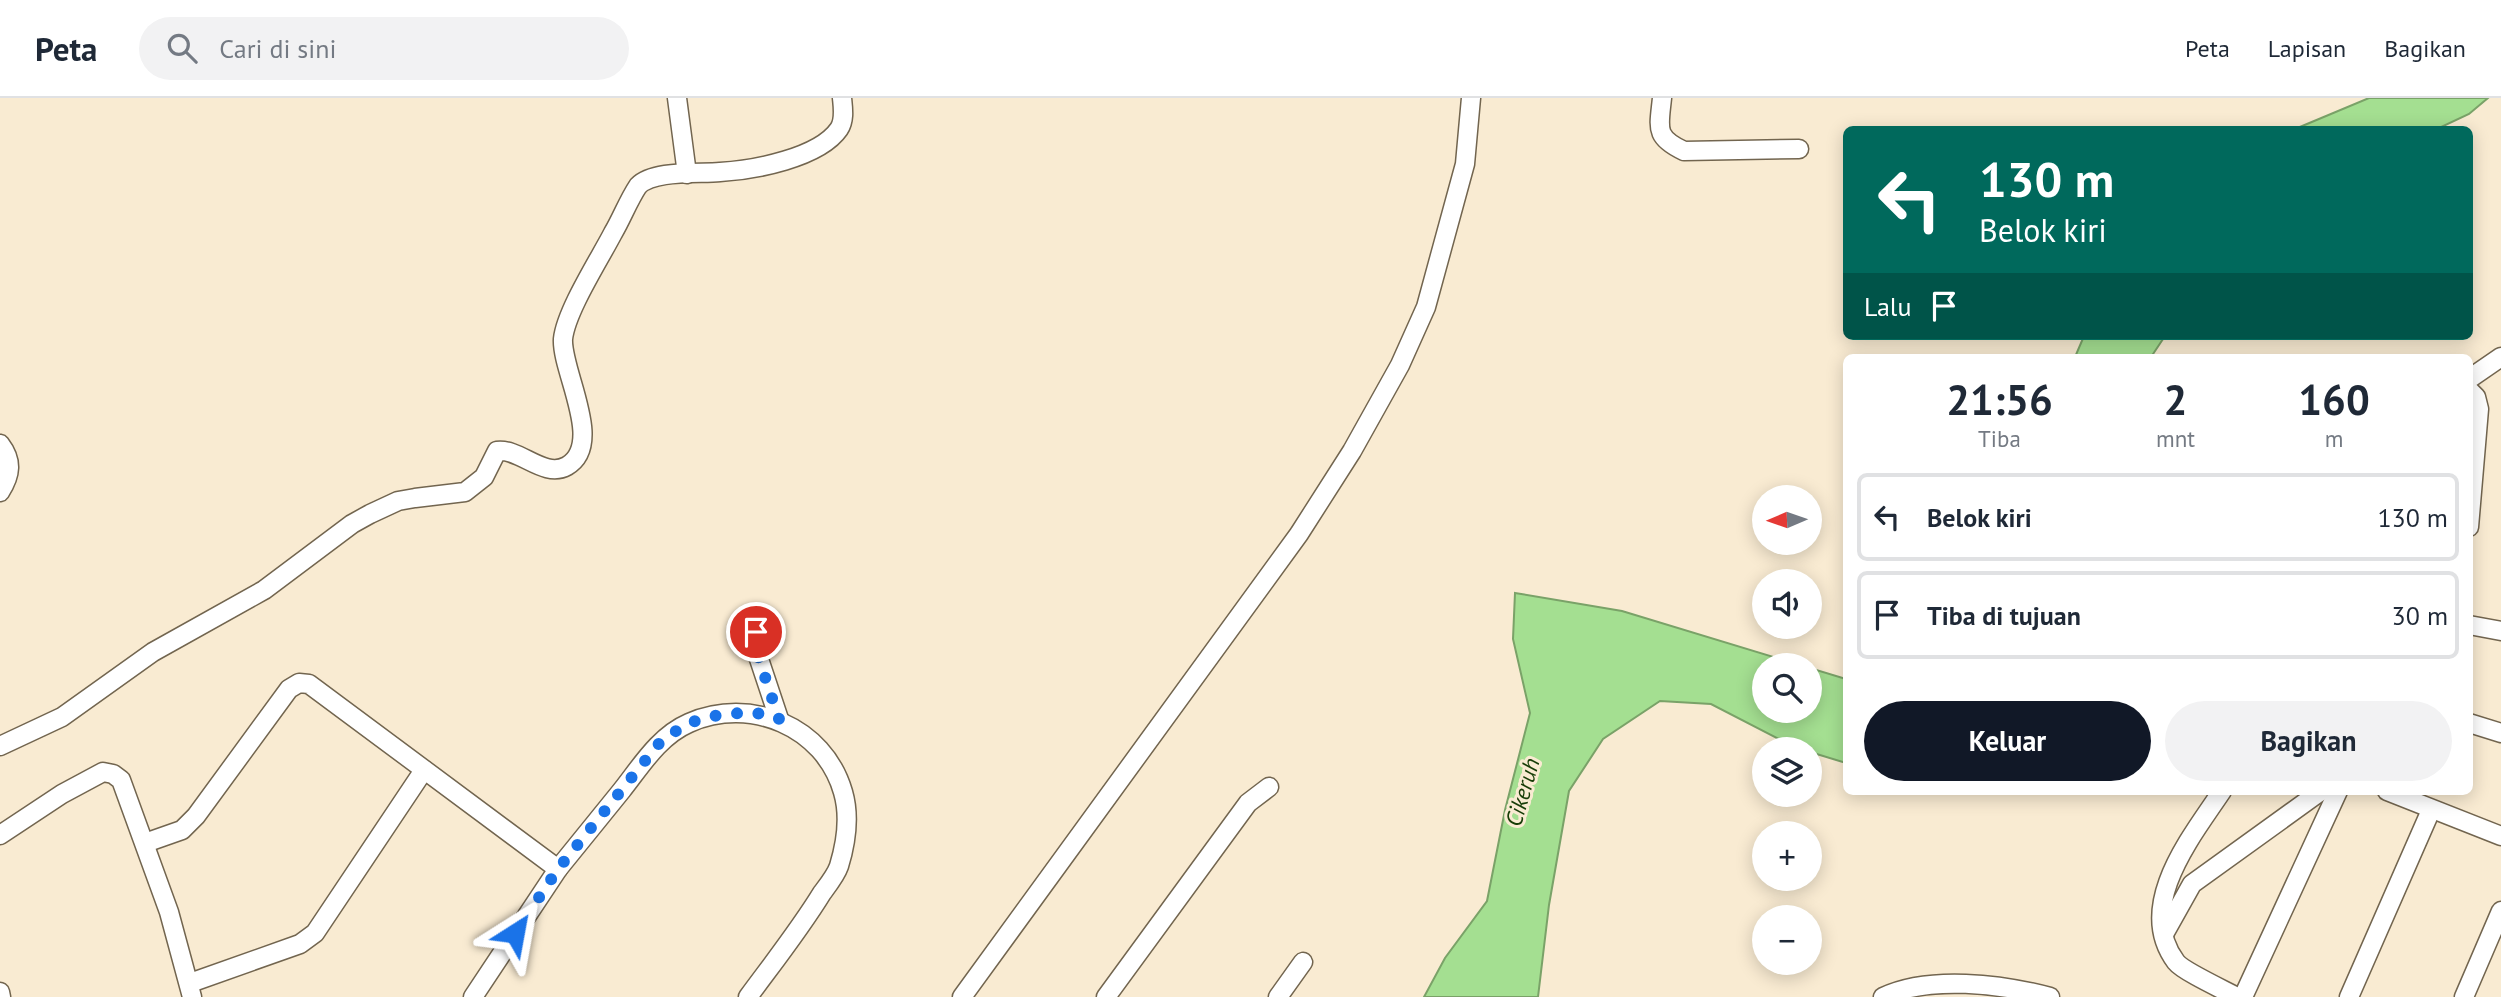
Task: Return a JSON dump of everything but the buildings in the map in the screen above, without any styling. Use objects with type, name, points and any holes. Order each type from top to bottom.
[{"type":"street","points":[[677,98],[687,174]]},
{"type":"street","points":[[0,746],[62,718],[153,652],[264,590],[352,524],[370,514],[406,499],[465,492],[484,477],[497,451],[517,454],[545,467],[561,468],[569,465],[580,448],[582,435],[563,339],[571,314],[638,186],[644,179],[655,176],[724,172],[772,164],[817,148],[840,129],[844,116],[842,98]]},
{"type":"street","points":[[962,997],[1298,534],[1358,440],[1400,365],[1426,307],[1465,164],[1471,98]]},
{"type":"street","points":[[1662,98],[1660,133],[1667,144],[1684,151],[1799,149]]},
{"type":"street","points":[[2473,376],[2501,357]]},
{"type":"street","points":[[2473,394],[2479,409],[2473,480]]},
{"type":"street","points":[[0,444],[7,453],[10,469],[0,492]]},
{"type":"street","points":[[757,617],[755,647],[779,719]]},
{"type":"street","points":[[2473,626],[2501,631]]},
{"type":"street","points":[[145,843],[182,830],[196,816],[289,689],[299,683],[309,684],[558,869]]},
{"type":"street","points":[[473,997],[558,869],[661,741],[688,723],[718,715],[753,712],[779,719],[819,750],[843,793],[847,829],[838,868],[748,997]]},
{"type":"street","points":[[2473,724],[2501,733]]},
{"type":"street","points":[[0,835],[62,794],[103,772],[121,779],[145,843],[191,990],[300,944],[315,933],[424,770]]},
{"type":"street","points":[[1106,997],[1248,803],[1269,788]]},
{"type":"street","points":[[2219,795],[2181,851],[2163,894],[2163,936],[2177,963],[2236,997]]},
{"type":"street","points":[[2163,936],[2192,884],[2315,795]]},
{"type":"street","points":[[2243,997],[2336,795]]},
{"type":"street","points":[[2396,795],[2501,836]]},
{"type":"street","points":[[2349,997],[2431,810]]},
{"type":"street","points":[[2464,997],[2501,911]]},
{"type":"street","points":[[1278,997],[1303,962]]},
{"type":"street","points":[[1883,997],[1944,982],[2017,988],[2050,997]]},
{"type":"street","points":[[0,992],[1,997]]},
{"type":"water","points":[[2369,98],[2488,98],[2469,114],[2443,126],[2302,126]]},
{"type":"water","points":[[2082,340],[2162,340],[2153,354],[2076,354]]},
{"type":"water","name":"Cikeruh","points":[[1515,593],[1622,611],[1760,653],[1752,653],[1752,723],[1822,723],[1822,672],[1843,678],[1843,762],[1822,756],[1822,737],[1775,737],[1711,704],[1660,701],[1603,739],[1569,791],[1549,905],[1538,997],[1424,997],[1445,958],[1487,901],[1505,810],[1530,713],[1513,639]]},
{"type":"route","points":[[515,933],[558,869],[661,741],[688,723],[718,715],[753,712],[779,719],[755,647],[756,632]]}]
